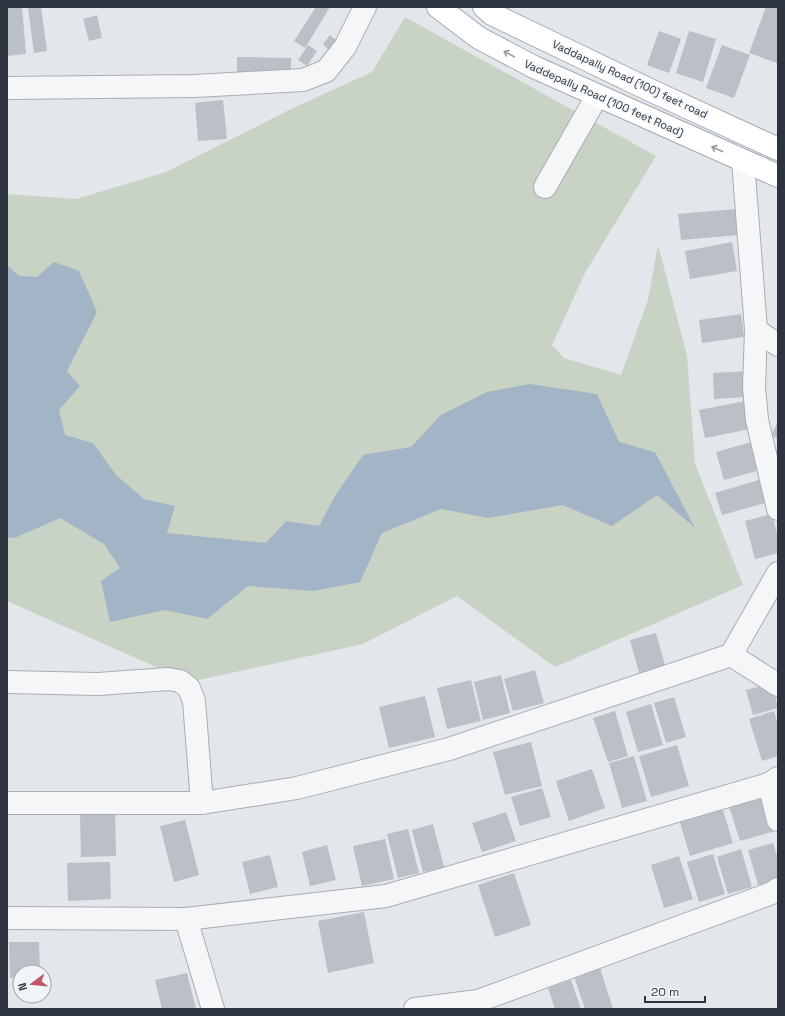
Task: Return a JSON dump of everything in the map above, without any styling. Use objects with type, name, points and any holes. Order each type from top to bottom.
[{"type":"main road","name":"Vaddepally Road (100 feet Road)","points":[[438,7],[479,38],[534,67],[778,176]]},
{"type":"main road","name":"Vaddapally Road (100) feet road","points":[[484,7],[492,14],[654,92],[778,148]]},
{"type":"street","points":[[7,88],[195,86],[303,80],[326,71],[345,47],[365,7]]},
{"type":"street","points":[[545,187],[597,96]]},
{"type":"street","points":[[743,161],[756,330],[754,387],[757,420],[778,509]]},
{"type":"street","points":[[756,330],[778,345]]},
{"type":"street","points":[[7,803],[202,803],[297,788],[449,749],[731,655],[778,573]]},
{"type":"street","points":[[731,655],[778,684]]},
{"type":"street","points":[[7,682],[98,684],[168,679],[180,681],[189,688],[194,701],[202,803]]},
{"type":"street","points":[[7,918],[186,919],[386,896],[773,781],[778,820]]},
{"type":"street","points":[[416,1009],[480,1005],[772,893],[778,889]]},
{"type":"street","points":[[186,919],[213,1009]]},
{"type":"green space","points":[[405,17],[656,156],[585,273],[552,345],[564,358],[621,375],[648,300],[658,245],[687,355],[695,464],[743,585],[555,667],[457,596],[363,644],[190,682],[7,601],[7,194],[76,199],[166,172],[289,110],[372,72]]},
{"type":"water","points":[[54,262],[79,271],[97,312],[67,371],[80,386],[59,410],[65,435],[93,443],[116,475],[144,499],[175,506],[167,533],[266,543],[286,521],[319,526],[335,496],[363,455],[411,447],[441,415],[487,392],[530,384],[597,394],[619,442],[655,452],[695,528],[657,495],[612,526],[563,505],[488,518],[441,509],[382,533],[360,582],[313,591],[248,586],[207,619],[165,610],[110,622],[101,581],[120,568],[104,544],[60,518],[15,538],[7,537],[7,265],[19,276],[37,277]]},
{"type":"building","points":[[7,7],[22,7],[26,54],[7,56]]},
{"type":"building","points":[[41,7],[47,51],[34,53],[28,8]]},
{"type":"building","points":[[316,7],[330,7],[305,48],[294,41]]},
{"type":"building","points":[[766,7],[778,7],[777,63],[749,53]]},
{"type":"building","points":[[97,15],[102,38],[89,41],[83,19]]},
{"type":"building","points":[[659,31],[681,39],[669,73],[647,65]]},
{"type":"building","points":[[689,31],[716,39],[703,82],[676,73]]},
{"type":"building","points":[[330,35],[337,41],[329,50],[323,44]]},
{"type":"building","points":[[308,45],[317,51],[307,66],[298,60]]},
{"type":"building","points":[[722,45],[750,55],[734,98],[706,88]]},
{"type":"building","points":[[237,57],[291,58],[291,73],[237,72]]},
{"type":"building","points":[[223,100],[227,139],[198,141],[195,103]]},
{"type":"building","points":[[736,209],[739,235],[681,240],[678,214]]},
{"type":"building","points":[[732,242],[737,271],[690,279],[685,251]]},
{"type":"building","points":[[741,314],[744,337],[702,343],[699,320]]},
{"type":"building","points":[[747,371],[749,397],[714,399],[713,373]]},
{"type":"building","points":[[745,401],[750,429],[705,438],[699,410]]},
{"type":"building","points":[[778,422],[778,439],[771,435]]},
{"type":"building","points":[[752,442],[760,470],[724,480],[716,452]]},
{"type":"building","points":[[759,480],[765,503],[722,515],[715,493]]},
{"type":"building","points":[[772,514],[778,537],[778,553],[755,559],[745,521]]},
{"type":"building","points":[[656,633],[666,669],[640,676],[630,640]]},
{"type":"building","points":[[535,670],[544,703],[513,711],[504,679]]},
{"type":"building","points":[[501,675],[510,713],[483,720],[474,682]]},
{"type":"building","points":[[471,680],[481,721],[447,729],[437,688]]},
{"type":"building","points":[[772,683],[778,708],[753,715],[746,690]]},
{"type":"building","points":[[425,696],[435,737],[389,748],[379,707]]},
{"type":"building","points":[[674,697],[686,737],[666,743],[654,703]]},
{"type":"building","points":[[651,704],[663,745],[638,752],[626,712]]},
{"type":"building","points":[[615,711],[628,756],[608,762],[593,718]]},
{"type":"building","points":[[774,711],[778,725],[778,756],[762,761],[749,719]]},
{"type":"building","points":[[531,742],[542,786],[505,795],[493,752]]},
{"type":"building","points":[[677,745],[689,786],[651,797],[639,756]]},
{"type":"building","points":[[634,756],[647,801],[622,808],[609,763]]},
{"type":"building","points":[[592,769],[605,808],[569,821],[556,781]]},
{"type":"building","points":[[542,788],[551,817],[520,826],[511,797]]},
{"type":"building","points":[[763,793],[775,831],[740,841],[728,803]]},
{"type":"building","points":[[722,807],[733,843],[690,856],[679,819]]},
{"type":"building","points":[[115,812],[116,856],[81,857],[80,813]]},
{"type":"building","points":[[506,812],[516,841],[482,852],[472,823]]},
{"type":"building","points":[[185,820],[199,875],[174,882],[160,826]]},
{"type":"building","points":[[433,824],[444,867],[423,872],[412,830]]},
{"type":"building","points":[[408,829],[419,873],[398,878],[387,834]]},
{"type":"building","points":[[385,839],[394,879],[362,886],[353,846]]},
{"type":"building","points":[[773,843],[778,859],[778,879],[758,885],[748,850]]},
{"type":"building","points":[[327,845],[336,880],[310,886],[302,852]]},
{"type":"building","points":[[741,849],[752,887],[728,894],[717,857]]},
{"type":"building","points":[[713,854],[725,894],[699,902],[687,862]]},
{"type":"building","points":[[270,855],[278,887],[250,894],[242,862]]},
{"type":"building","points":[[679,856],[693,899],[664,908],[651,865]]},
{"type":"building","points":[[110,862],[111,899],[68,901],[67,863]]},
{"type":"building","points":[[514,873],[531,925],[495,937],[478,885]]},
{"type":"building","points":[[364,912],[374,963],[328,973],[318,921]]},
{"type":"building","points":[[9,942],[39,942],[40,964],[12,964],[12,978],[10,978]]},
{"type":"building","points":[[600,968],[613,1009],[585,1009],[574,977]]},
{"type":"building","points":[[187,973],[196,1009],[162,1009],[155,980]]},
{"type":"building","points":[[571,980],[581,1009],[555,1009],[548,988]]}]
